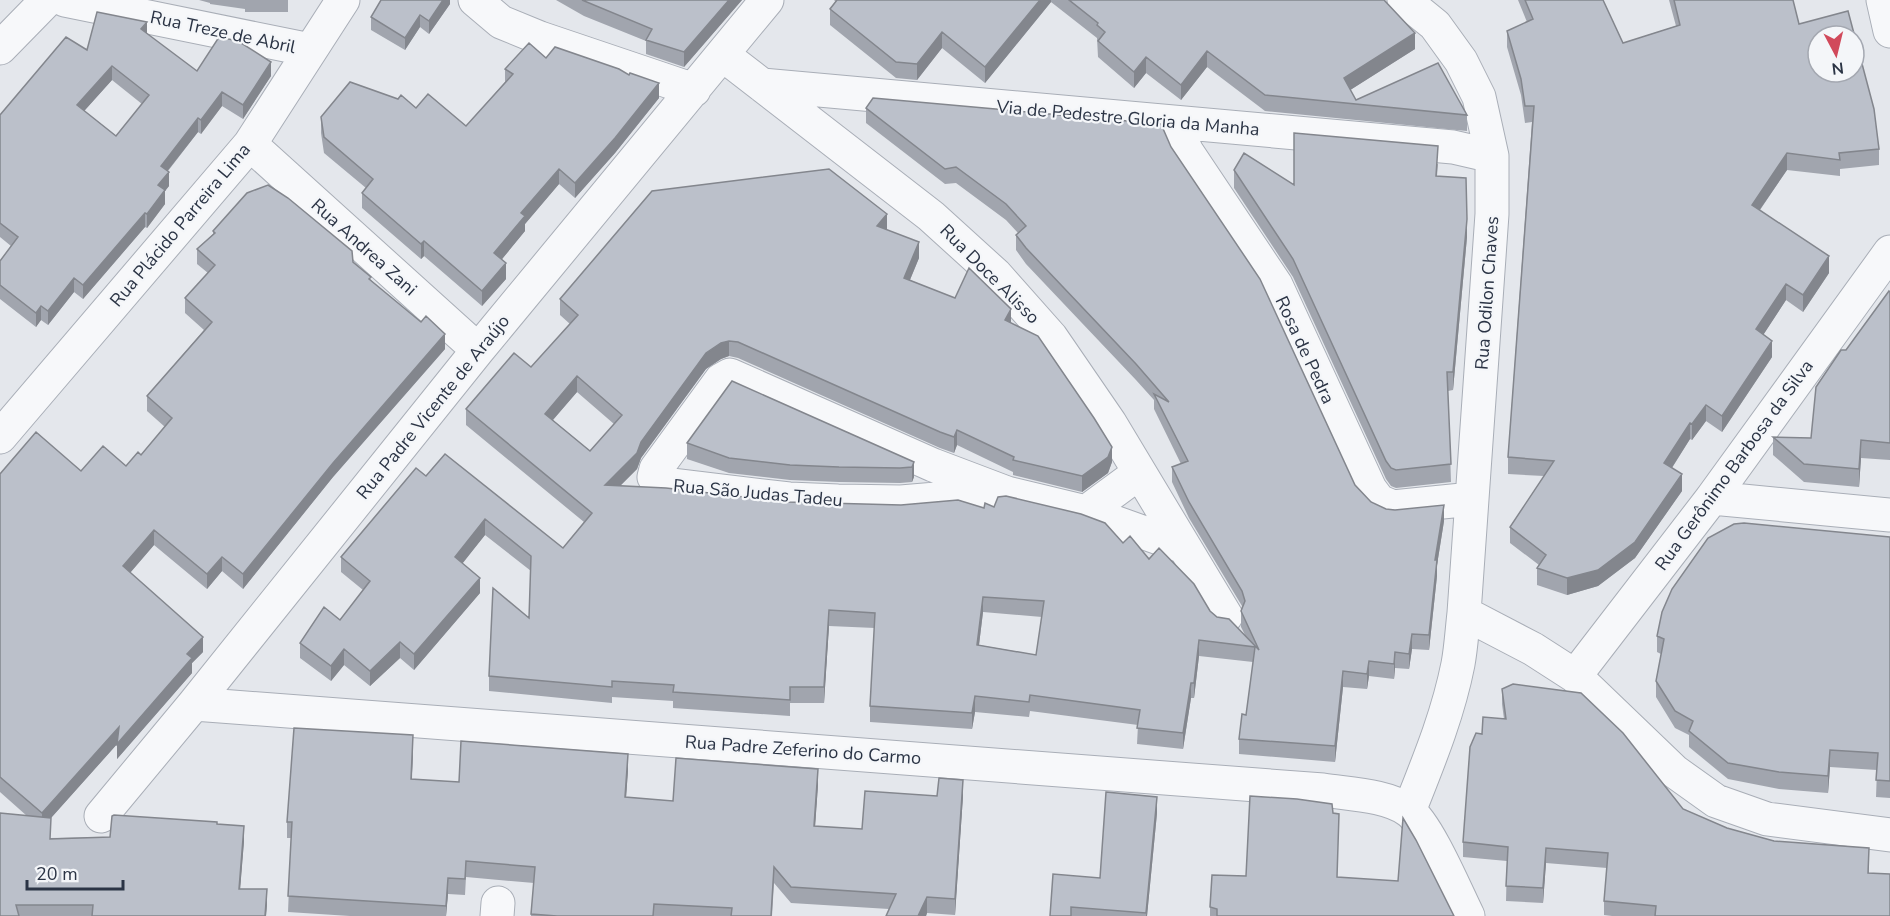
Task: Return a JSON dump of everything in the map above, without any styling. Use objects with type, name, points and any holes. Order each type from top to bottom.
[{"type":"street","points":[[0,48],[47,0]]},
{"type":"street","name":"Rua Treze de Abril","points":[[65,0],[310,50]]},
{"type":"street","name":"Rua Plácido Parreira Lima","points":[[0,437],[250,144],[343,0]]},
{"type":"street","points":[[475,0],[501,22],[540,38],[694,90]]},
{"type":"street","name":"Rua Padre Vicente de Araújo","points":[[101,816],[194,704],[478,350],[767,0]]},
{"type":"street","name":"Rua Odilon Chaves","points":[[1404,0],[1435,25],[1461,61],[1479,97],[1492,156],[1492,214],[1464,613],[1458,664],[1447,710],[1409,811]]},
{"type":"street","points":[[1883,0],[1890,31]]},
{"type":"street","name":"Rua Doce Alisso","points":[[723,55],[931,216],[996,275],[1051,336],[1110,423],[1226,616]]},
{"type":"street","name":"Via de Pedestre Gloria da Manha","points":[[762,85],[1453,147],[1492,156]]},
{"type":"street","name":"Rosa de Pedra","points":[[1173,122],[1187,152],[1276,285],[1370,489],[1379,501],[1393,507],[1472,499]]},
{"type":"street","name":"Rua Andrea Zani","points":[[250,144],[478,350]]},
{"type":"street","name":"Rua Gerônimo Barbosa da Silva","points":[[1575,676],[1712,498],[1890,252]]},
{"type":"street","name":"Rua São Judas Tadeu","points":[[1007,493],[901,502],[818,501],[663,484],[654,477],[656,469],[721,380],[726,375],[730,375],[933,465],[1007,493],[1086,512],[1184,547]]},
{"type":"street","points":[[1086,512],[1139,473]]},
{"type":"street","points":[[1712,498],[1890,515]]},
{"type":"street","points":[[1464,613],[1533,649],[1575,676],[1674,771],[1716,801],[1767,819],[1890,835]]},
{"type":"street","name":"Rua Padre Zeferino do Carmo","points":[[194,704],[1323,790],[1389,802],[1409,811]]},
{"type":"street","points":[[1409,811],[1429,838],[1468,916]]},
{"type":"building","points":[[381,0],[443,0],[429,21],[420,15],[405,38],[371,17]]},
{"type":"building","points":[[582,0],[729,0],[684,52],[646,40],[652,29]]},
{"type":"building","points":[[837,0],[1040,0],[985,67],[942,32],[917,64],[896,62],[830,9]]},
{"type":"building","points":[[1069,0],[1384,0],[1415,33],[1344,78],[1356,100],[1438,63],[1467,115],[1265,95],[1207,51],[1181,85],[1146,57],[1134,72],[1098,41],[1105,32],[1097,25],[1098,23]]},
{"type":"building","points":[[1525,0],[1603,0],[1623,43],[1680,25],[1674,0],[1793,0],[1799,24],[1848,11],[1851,24],[1806,24],[1806,84],[1866,84],[1866,79],[1874,109],[1879,149],[1839,153],[1840,160],[1787,153],[1752,205],[1829,256],[1803,295],[1786,284],[1756,329],[1772,341],[1722,416],[1706,405],[1692,424],[1690,423],[1664,463],[1682,474],[1635,542],[1598,570],[1567,578],[1537,568],[1546,555],[1510,527],[1554,461],[1508,457],[1534,106],[1525,106],[1521,79],[1507,31],[1533,19]]},
{"type":"building","points":[[97,12],[147,22],[141,29],[197,71],[219,37],[238,41],[271,62],[243,105],[222,92],[201,120],[198,118],[161,166],[169,172],[158,185],[165,190],[147,214],[145,213],[83,285],[74,278],[48,311],[41,306],[36,313],[0,285],[0,261],[18,237],[0,223],[0,115],[66,37],[87,50]],"holes":[[[112,66],[149,95],[116,136],[77,105]]]},
{"type":"building","points":[[529,43],[546,58],[555,47],[619,69],[629,75],[630,73],[659,83],[575,183],[559,169],[521,213],[525,216],[494,253],[506,263],[482,291],[424,241],[421,244],[362,193],[373,179],[324,137],[321,117],[350,82],[398,99],[401,95],[416,108],[428,94],[466,126],[513,74],[505,69]]},
{"type":"building","points":[[873,98],[1161,124],[1171,147],[1260,279],[1355,485],[1371,502],[1386,509],[1444,505],[1435,560],[1437,560],[1429,635],[1412,634],[1409,654],[1395,652],[1394,664],[1369,661],[1367,674],[1343,671],[1335,746],[1239,739],[1242,714],[1246,715],[1255,647],[1199,640],[1194,683],[1191,683],[1183,733],[1137,728],[1140,710],[1030,695],[1029,702],[975,696],[972,713],[870,706],[875,613],[829,610],[824,687],[790,687],[790,700],[673,692],[674,685],[612,681],[612,687],[489,676],[493,588],[529,618],[531,556],[485,519],[455,557],[480,578],[414,654],[400,642],[370,671],[344,649],[331,666],[300,643],[324,607],[340,620],[370,581],[341,557],[416,468],[426,476],[445,454],[563,548],[592,513],[466,409],[514,353],[531,367],[578,315],[560,299],[652,191],[829,169],[887,214],[877,226],[919,242],[904,278],[955,298],[969,268],[1011,309],[1005,320],[1038,336],[1112,447],[1108,457],[1082,476],[1013,460],[1014,457],[957,430],[954,437],[940,432],[738,342],[729,341],[721,343],[706,353],[641,442],[637,453],[605,485],[666,488],[788,502],[901,505],[958,500],[984,508],[985,503],[994,507],[998,497],[1006,496],[1081,514],[1105,523],[1123,543],[1130,536],[1149,559],[1159,548],[1194,584],[1210,611],[1217,617],[1229,619],[1259,650],[1241,611],[1245,601],[1242,591],[1189,502],[1172,467],[1188,461],[1154,394],[1169,402],[1026,248],[1016,235],[1026,226],[1006,204],[956,167],[945,169],[866,108]],"holes":[[[577,376],[622,415],[590,451],[545,414]],[[983,597],[1044,601],[1036,655],[977,645]]]},
{"type":"building","points":[[1294,133],[1438,146],[1436,176],[1466,178],[1467,219],[1453,372],[1447,372],[1451,464],[1396,470],[1391,468],[1293,259],[1234,170],[1244,153],[1294,185]]},
{"type":"building","points":[[268,185],[288,198],[352,251],[353,262],[371,277],[369,279],[421,322],[426,316],[445,334],[333,463],[243,574],[222,557],[207,574],[154,530],[123,566],[203,637],[187,654],[192,658],[117,744],[119,727],[42,813],[0,777],[0,474],[36,432],[81,471],[103,446],[126,466],[138,452],[141,455],[172,418],[147,396],[212,322],[185,298],[215,265],[197,249],[215,233],[213,231],[247,193]]},
{"type":"building","points":[[1889,291],[1890,443],[1861,440],[1859,469],[1804,464],[1773,437],[1811,438],[1816,387],[1841,350],[1846,350]]},
{"type":"building","points":[[732,381],[914,462],[912,467],[790,465],[729,458],[687,443]]},
{"type":"building","points":[[1744,523],[1890,537],[1890,781],[1876,780],[1878,753],[1830,750],[1828,776],[1779,772],[1728,763],[1689,731],[1693,721],[1675,711],[1656,681],[1664,639],[1657,636],[1662,612],[1672,589],[1708,538],[1734,524]]},
{"type":"building","points":[[1513,684],[1581,693],[1623,733],[1683,809],[1727,828],[1774,841],[1869,848],[1868,873],[1890,874],[1890,916],[1655,916],[1656,906],[1604,901],[1608,853],[1546,848],[1543,888],[1506,886],[1508,847],[1463,842],[1470,747],[1476,733],[1482,734],[1483,717],[1506,719],[1502,689]]},
{"type":"building","points":[[294,728],[413,735],[411,779],[459,782],[461,741],[628,754],[625,797],[673,801],[676,758],[818,769],[814,826],[862,829],[865,791],[937,796],[939,778],[963,780],[955,899],[927,897],[918,916],[886,916],[896,894],[791,887],[774,867],[771,916],[731,916],[732,908],[654,904],[653,916],[531,914],[535,867],[466,861],[465,879],[448,878],[446,906],[288,896],[292,822],[287,822]]},
{"type":"building","points":[[1106,792],[1157,797],[1146,913],[1071,907],[1071,916],[1050,916],[1053,874],[1100,878]]},
{"type":"building","points":[[1250,796],[1332,804],[1333,813],[1339,814],[1337,877],[1398,881],[1403,818],[1454,916],[1217,916],[1217,909],[1210,907],[1212,875],[1246,876]]},
{"type":"building","points":[[0,813],[51,818],[50,839],[110,837],[114,815],[244,826],[239,889],[267,889],[265,916],[92,916],[93,905],[16,905],[19,916],[0,916]]}]
